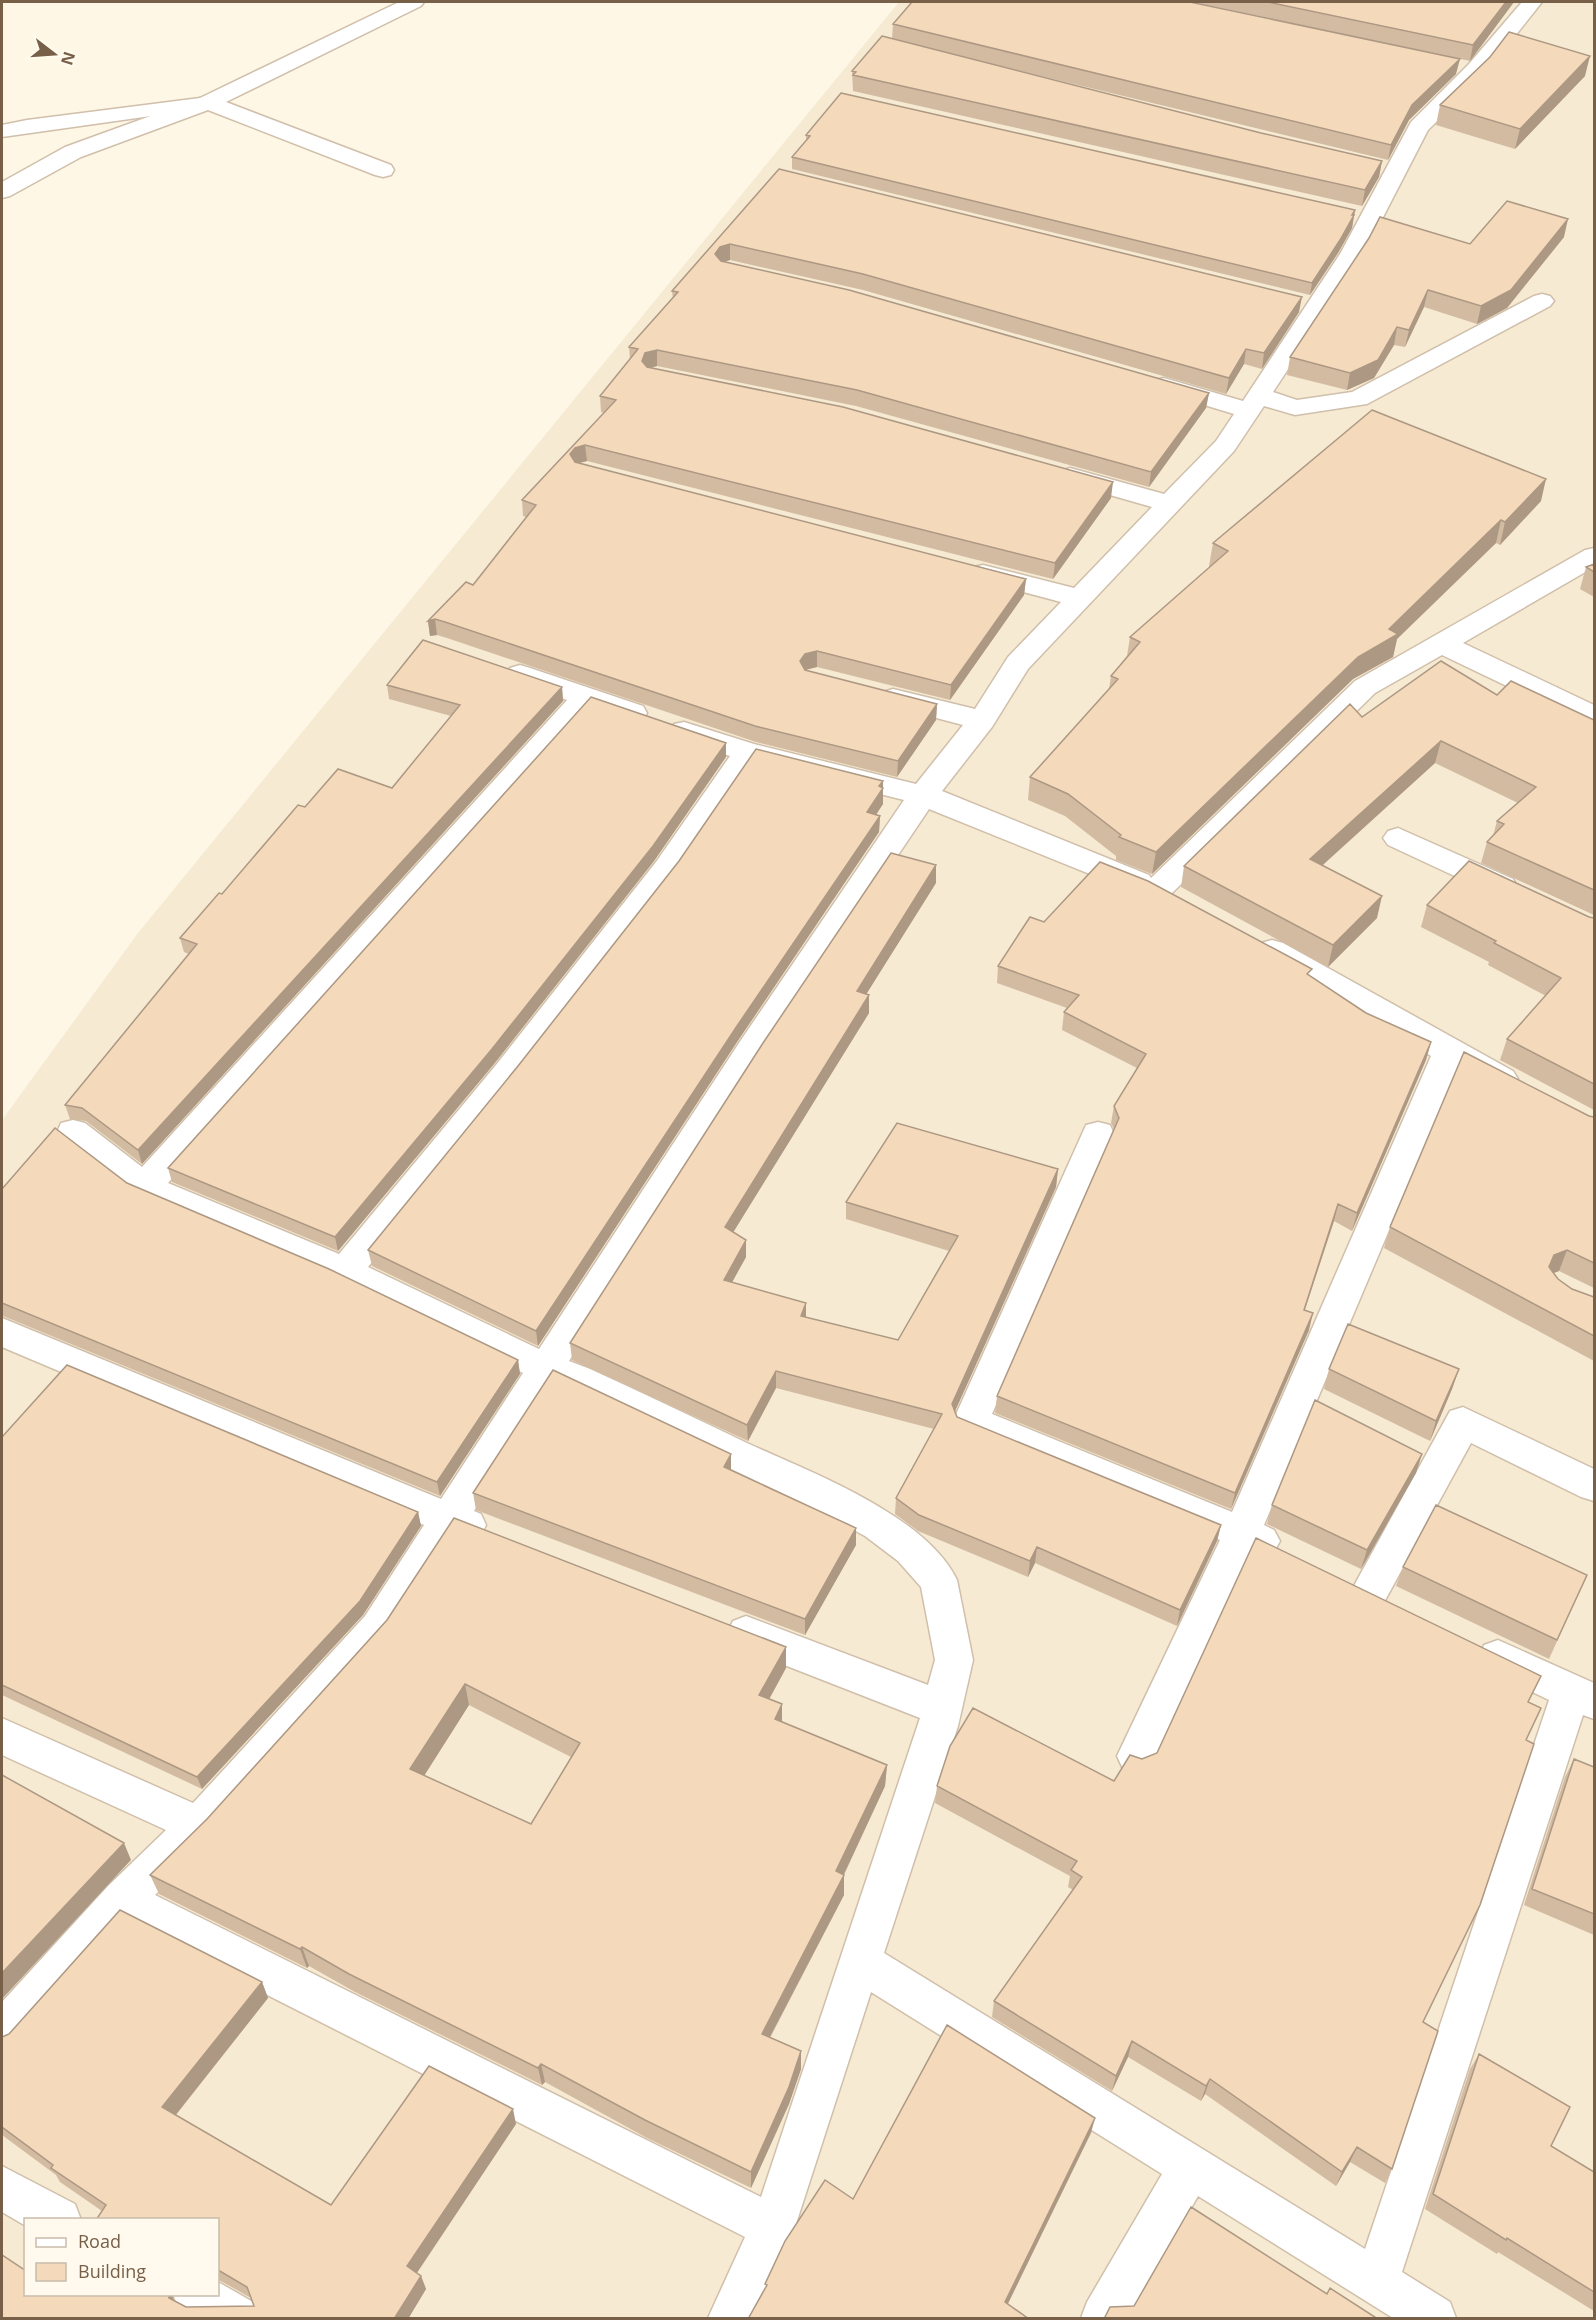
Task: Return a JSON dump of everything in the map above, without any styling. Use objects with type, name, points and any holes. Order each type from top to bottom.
[{"type":"street","points":[[2,191],[73,152],[208,103],[414,2]]},
{"type":"street","points":[[2,2033],[122,1900],[199,1825],[378,1628],[750,1051],[923,795],[982,720],[1018,663],[1225,446],[1253,402],[1305,304],[1352,254],[1359,214],[1384,169],[1464,68],[1532,2]]},
{"type":"street","points":[[208,103],[383,170]]},
{"type":"street","points":[[1147,381],[1294,408],[1358,399],[1542,301]]},
{"type":"street","points":[[1043,468],[1170,504]]},
{"type":"street","points":[[1157,890],[1365,687],[1594,556]]},
{"type":"street","points":[[965,569],[1080,598]]},
{"type":"street","points":[[1441,643],[1594,716]]},
{"type":"street","points":[[500,668],[748,752],[923,795],[1157,890],[1188,906]]},
{"type":"street","points":[[871,692],[982,720]]},
{"type":"street","points":[[144,1187],[586,697]]},
{"type":"street","points":[[345,1271],[507,1073],[659,878],[748,752]]},
{"type":"street","points":[[1398,838],[1522,895]]},
{"type":"street","points":[[1250,940],[1449,1051],[1532,1094]]},
{"type":"street","points":[[1137,1756],[1242,1532],[1315,1403],[1449,1051]]},
{"type":"street","points":[[73,1132],[144,1187],[345,1271],[546,1368],[578,1379],[816,1492],[878,1525],[911,1550],[938,1580],[954,1660],[938,1726],[773,2227],[731,2319]]},
{"type":"street","points":[[1098,1134],[971,1421],[1242,1532],[1295,1558]]},
{"type":"street","points":[[2,1332],[394,1497],[494,1535]]},
{"type":"street","points":[[1369,1594],[1426,1458],[1463,1422],[1594,1486]]},
{"type":"street","points":[[718,1622],[941,1708]]},
{"type":"street","points":[[1376,2283],[1583,1697],[1465,1641]]},
{"type":"street","points":[[2,1736],[199,1825]]},
{"type":"street","points":[[122,1900],[773,2227]]},
{"type":"street","points":[[860,1962],[1434,2319]]},
{"type":"street","points":[[1103,2319],[1190,2167]]},
{"type":"street","points":[[2,2188],[55,2218]]},
{"type":"street","points":[[197,2296],[237,2319]]},
{"type":"lane","points":[[2,132],[27,126],[208,103]]},
{"type":"shaded area","points":[[899,2],[1594,2],[1594,2318],[2,2318],[2,1120],[138,933]]},
{"type":"building","points":[[912,2],[1190,2],[1460,59],[1412,105],[1391,145],[893,24]]},
{"type":"building","points":[[1268,2],[1506,2],[1473,45]]},
{"type":"building","points":[[1509,32],[1590,56],[1520,129],[1440,105],[1490,57]]},
{"type":"building","points":[[882,36],[1261,133],[1382,161],[1365,190],[853,75],[856,72],[852,71]]},
{"type":"building","points":[[841,93],[1355,210],[1352,215],[1354,215],[1312,283],[792,157],[810,136],[806,135]]},
{"type":"building","points":[[779,169],[1302,297],[1264,353],[1246,349],[1229,378],[863,274],[730,244],[720,247],[715,254],[721,261],[849,290],[1209,393],[1151,472],[857,390],[657,350],[645,353],[642,361],[647,367],[843,407],[1113,482],[1055,563],[585,445],[575,448],[570,454],[575,462],[1026,579],[951,685],[817,651],[805,654],[800,661],[805,670],[937,704],[898,761],[755,726],[445,622],[435,619],[428,621],[466,582],[473,585],[536,505],[522,500],[616,400],[600,396],[638,349],[629,347],[678,292],[672,291]]},
{"type":"building","points":[[1507,201],[1568,219],[1511,290],[1481,306],[1428,290],[1409,330],[1397,327],[1378,360],[1350,373],[1290,357],[1369,238],[1380,217],[1470,244]]},
{"type":"building","points":[[1372,410],[1546,479],[1505,522],[1501,520],[1389,629],[1398,634],[1358,657],[1156,852],[1119,837],[1121,835],[1068,794],[1030,777],[1118,679],[1111,676],[1140,642],[1130,637],[1228,551],[1213,543]]},
{"type":"building","points":[[1594,564],[1594,572],[1586,567]]},
{"type":"building","points":[[423,640],[562,687],[138,1150],[82,1108],[65,1105],[197,944],[180,938],[219,893],[222,894],[298,805],[305,807],[338,769],[392,788],[460,705],[387,685]]},
{"type":"building","points":[[1441,661],[1497,695],[1511,681],[1594,720],[1594,890],[1487,842],[1504,824],[1497,821],[1536,787],[1441,741],[1310,859],[1382,896],[1333,945],[1184,866],[1350,704],[1362,717]]},
{"type":"building","points":[[591,697],[726,743],[653,846],[492,1049],[335,1237],[168,1168]]},
{"type":"building","points":[[756,749],[883,781],[879,786],[883,788],[867,812],[880,816],[737,1026],[536,1331],[368,1250],[518,1066],[679,861]]},
{"type":"building","points":[[891,853],[936,865],[857,991],[869,995],[725,1227],[746,1240],[724,1280],[806,1303],[801,1316],[898,1340],[958,1236],[846,1202],[897,1123],[1058,1169],[952,1404],[957,1417],[1221,1525],[1180,1610],[1037,1547],[1030,1561],[919,1515],[896,1498],[942,1414],[776,1371],[747,1425],[570,1343],[763,1043]]},
{"type":"building","points":[[1469,861],[1594,918],[1594,1084],[1507,1039],[1561,978],[1427,905]]},
{"type":"building","points":[[1100,862],[1148,881],[1312,969],[1307,974],[1366,1013],[1431,1042],[1357,1213],[1338,1204],[1304,1310],[1313,1313],[1235,1493],[997,1396],[1119,1118],[1114,1106],[1146,1054],[1064,1012],[1079,995],[998,966],[1030,917],[1044,922]]},
{"type":"building","points":[[1464,1052],[1594,1117],[1594,1263],[1567,1250],[1554,1255],[1549,1267],[1558,1279],[1572,1289],[1594,1297],[1594,1336],[1390,1227]]},
{"type":"building","points":[[55,1128],[127,1183],[329,1269],[518,1360],[437,1482],[2,1303],[2,1189]]},
{"type":"building","points":[[1348,1324],[1459,1369],[1436,1421],[1329,1369]]},
{"type":"building","points":[[67,1365],[418,1512],[360,1601],[197,1777],[2,1685],[2,1437]]},
{"type":"building","points":[[553,1370],[731,1454],[724,1467],[856,1528],[805,1619],[473,1493]]},
{"type":"building","points":[[1315,1400],[1422,1454],[1367,1550],[1272,1505]]},
{"type":"building","points":[[1436,1505],[1587,1575],[1557,1640],[1403,1567]]},
{"type":"building","points":[[454,1518],[786,1647],[759,1695],[782,1704],[775,1719],[887,1765],[836,1871],[844,1875],[762,2034],[801,2051],[789,2087],[751,2172],[645,2120],[541,2064],[538,2068],[349,1974],[302,1947],[300,1949],[150,1875],[207,1819],[387,1620]],"holes":[[[465,1684],[580,1743],[531,1824],[410,1769]]]},
{"type":"building","points":[[1256,1538],[1541,1676],[1528,1702],[1541,1708],[1526,1740],[1534,1744],[1480,1905],[1423,2022],[1438,2031],[1392,2169],[1357,2147],[1342,2172],[1210,2079],[1206,2086],[1132,2041],[1116,2076],[994,2001],[1082,1877],[1071,1870],[1077,1861],[937,1786],[950,1746],[973,1708],[1114,1781],[1130,1755],[1142,1759],[1157,1753]]},
{"type":"building","points":[[1574,1759],[1594,1767],[1594,1914],[1532,1889]]},
{"type":"building","points":[[2,1775],[124,1843],[2,1973]]},
{"type":"building","points":[[120,1910],[262,1982],[162,2107],[331,2205],[429,2066],[513,2109],[407,2266],[421,2276],[394,2319],[2,2319],[2,2255],[24,2270],[24,2296],[168,2296],[186,2307],[254,2306],[247,2287],[219,2271],[219,2218],[97,2218],[106,2205],[51,2168],[53,2165],[2,2127],[2,2037],[9,2034]]},
{"type":"building","points":[[947,2025],[1095,2118],[1005,2302],[1029,2319],[748,2319],[767,2285],[765,2284],[785,2241],[825,2180],[853,2199]]},
{"type":"building","points":[[1479,2054],[1570,2107],[1551,2146],[1594,2172],[1594,2292],[1433,2194]]},
{"type":"building","points":[[1191,2207],[1327,2294],[1330,2288],[1378,2319],[1104,2319],[1110,2307],[1134,2306]]}]
